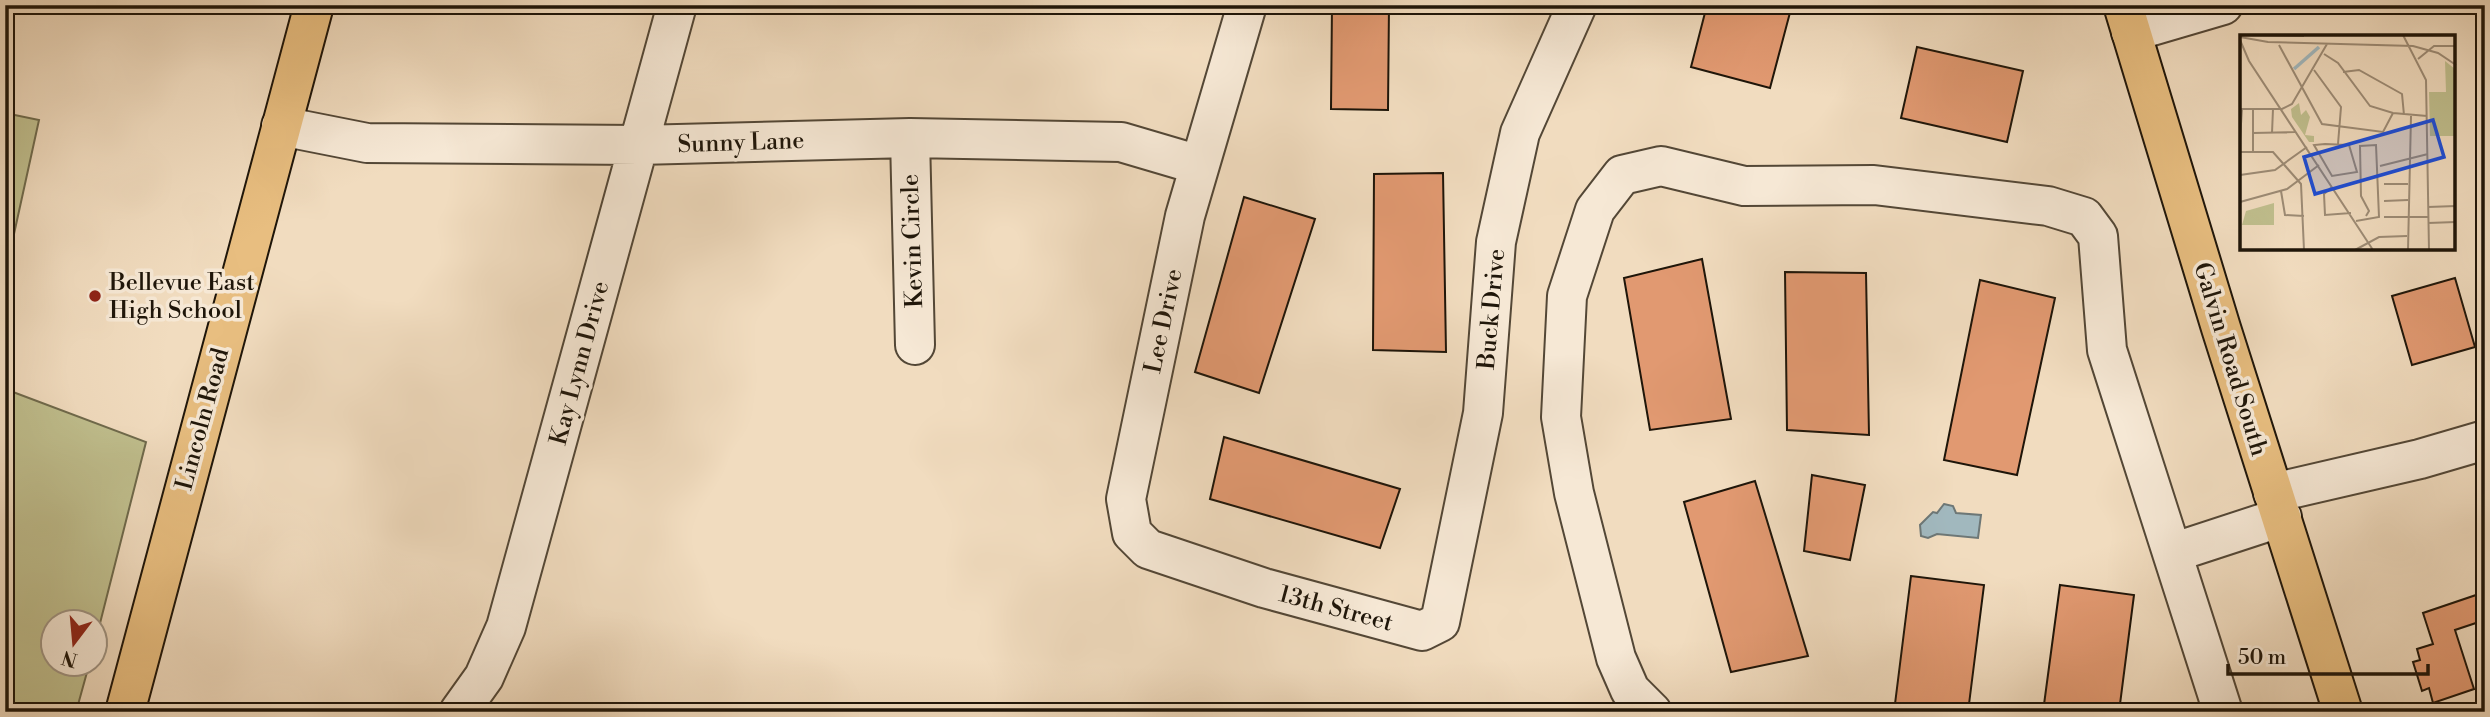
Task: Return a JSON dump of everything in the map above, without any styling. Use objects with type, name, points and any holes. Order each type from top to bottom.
[{"type":"main road","name":"Lincoln Road","points":[[125,712],[314,5]]},
{"type":"main road","name":"Galvin Road South","points":[[2127,19],[2343,712]]},
{"type":"street","name":"Kay Lynn Drive","points":[[459,712],[484,677],[506,627],[677,5]]},
{"type":"street","name":"Lee Drive","points":[[1232,577],[1148,549],[1132,533],[1126,499],[1185,216],[1247,5]]},
{"type":"street","name":"Buck Drive","points":[[1440,622],[1483,413],[1499,230],[1520,133],[1577,5]]},
{"type":"street","points":[[2127,19],[2223,5]]},
{"type":"street","name":"Sunny Lane","points":[[281,126],[367,142],[639,145],[910,138],[1121,142],[1199,164]]},
{"type":"street","name":"Kevin Circle","points":[[910,138],[915,345]]},
{"type":"street","points":[[1652,712],[1629,690],[1610,635],[1574,493],[1561,416],[1567,296],[1595,210],[1622,175],[1661,166],[1744,186],[1874,185],[2048,206],[2084,216],[2098,236],[2107,350],[2223,712]]},
{"type":"street","points":[[2172,552],[2277,505],[2485,440]]},
{"type":"street","name":"13th Street","points":[[1232,577],[1422,631],[1440,622]]},
{"type":"shaded area","points":[[5,113],[39,120],[5,275]]},
{"type":"shaded area","points":[[5,389],[146,442],[104,608],[38,608],[38,678],[85,678],[76,712],[5,712]]},
{"type":"water","points":[[1944,504],[1953,506],[1956,513],[1981,515],[1978,538],[1937,534],[1928,538],[1921,536],[1920,525],[1933,512],[1937,513]]},
{"type":"building","points":[[1332,5],[1389,5],[1388,110],[1331,109]]},
{"type":"building","points":[[1707,5],[1792,5],[1770,88],[1691,67]]},
{"type":"building","points":[[1917,47],[2023,71],[2007,142],[1901,118]]},
{"type":"building","points":[[1443,173],[1446,352],[1373,350],[1374,174]]},
{"type":"building","points":[[1244,197],[1315,219],[1259,393],[1195,372]]},
{"type":"building","points":[[1702,259],[1731,419],[1650,430],[1624,278]]},
{"type":"building","points":[[1785,272],[1866,273],[1869,435],[1787,430]]},
{"type":"building","points":[[2455,278],[2475,347],[2412,365],[2392,296]]},
{"type":"building","points":[[1980,280],[2055,298],[2017,475],[1944,460]]},
{"type":"building","points":[[1224,437],[1400,489],[1380,548],[1210,499]]},
{"type":"building","points":[[1812,475],[1865,485],[1850,560],[1804,551]]},
{"type":"building","points":[[1755,481],[1808,656],[1731,672],[1684,502]]},
{"type":"building","points":[[1911,576],[1984,585],[1968,712],[1894,712]]},
{"type":"building","points":[[2060,585],[2134,595],[2119,712],[2043,712]]},
{"type":"building","points":[[2485,592],[2485,620],[2455,630],[2474,689],[2433,703],[2429,688],[2422,691],[2413,662],[2420,660],[2417,649],[2433,644],[2423,613]]},
{"type":"place","name":"Bellevue East High School","points":[[95,296]]}]
